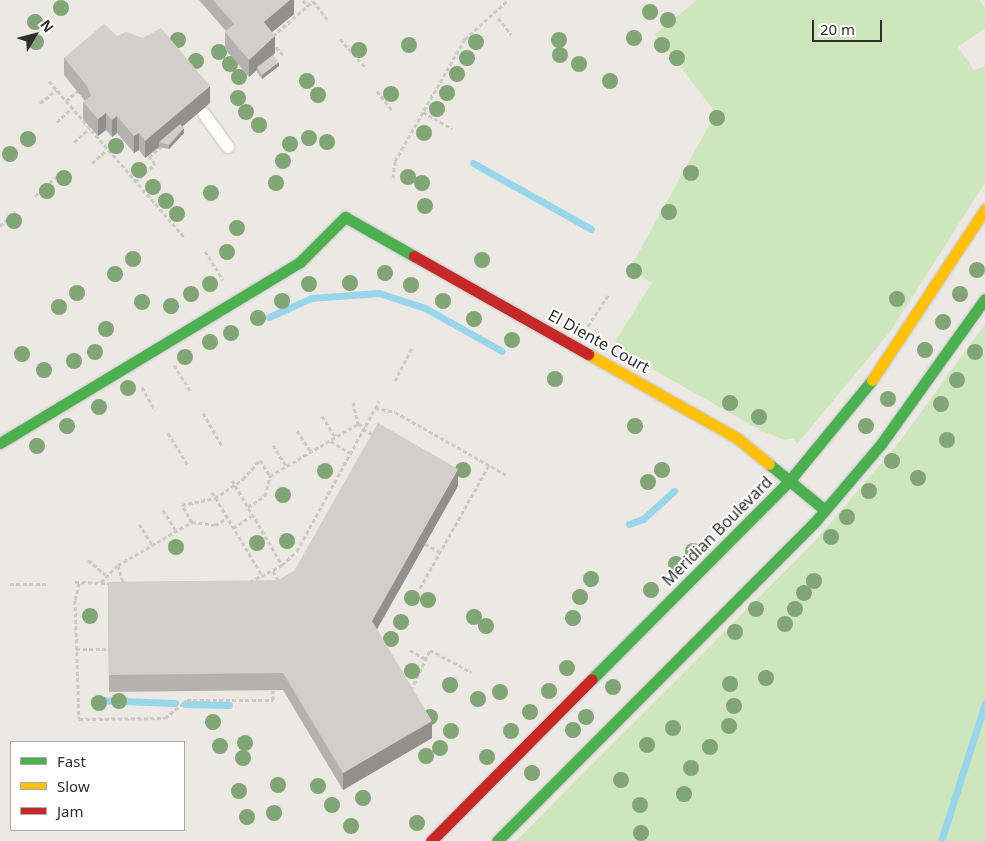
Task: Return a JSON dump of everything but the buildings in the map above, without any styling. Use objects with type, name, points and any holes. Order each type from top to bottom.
[{"type":"main road","name":"Meridian Boulevard","points":[[431,841],[790,480],[883,366],[985,209]]},
{"type":"main road","name":"El Diente Court","points":[[0,443],[300,262],[345,217],[737,438],[825,510]]},
{"type":"main road","points":[[497,841],[825,510],[900,420],[985,299]]},
{"type":"lane","points":[[204,114],[228,146]]},
{"type":"path","points":[[303,0],[307,6]]},
{"type":"path","points":[[266,42],[313,0],[327,19]]},
{"type":"path","points":[[393,178],[395,161],[465,39],[508,0]]},
{"type":"path","points":[[498,18],[511,34]]},
{"type":"path","points":[[270,39],[283,55]]},
{"type":"path","points":[[340,39],[366,68]]},
{"type":"path","points":[[49,81],[184,237]]},
{"type":"path","points":[[66,101],[82,87],[78,82]]},
{"type":"path","points":[[40,103],[56,90]]},
{"type":"path","points":[[377,91],[392,110]]},
{"type":"path","points":[[57,122],[72,108]]},
{"type":"path","points":[[423,112],[452,129]]},
{"type":"path","points":[[74,142],[90,128]]},
{"type":"path","points":[[135,182],[155,164],[149,156],[170,138]]},
{"type":"path","points":[[92,163],[107,150]]},
{"type":"path","points":[[35,196],[64,170]]},
{"type":"path","points":[[0,226],[15,212]]},
{"type":"path","points":[[205,250],[225,283]]},
{"type":"path","points":[[583,328],[594,320],[608,295]]},
{"type":"path","points":[[395,381],[412,347]]},
{"type":"path","points":[[170,358],[190,390]]},
{"type":"path","points":[[139,382],[155,410]]},
{"type":"path","points":[[246,582],[263,577],[273,571],[297,551],[378,401]]},
{"type":"path","points":[[353,402],[358,424],[378,437]]},
{"type":"path","points":[[375,408],[395,412],[508,476]]},
{"type":"path","points":[[203,412],[222,446]]},
{"type":"path","points":[[322,416],[336,438]]},
{"type":"path","points":[[270,476],[358,424]]},
{"type":"path","points":[[297,431],[310,452]]},
{"type":"path","points":[[168,433],[188,465]]},
{"type":"path","points":[[331,440],[350,453]]},
{"type":"path","points":[[273,445],[286,467]]},
{"type":"path","points":[[192,522],[182,506],[215,498],[235,485],[260,460],[270,476],[265,496],[248,507]]},
{"type":"path","points":[[420,588],[489,465]]},
{"type":"path","points":[[232,480],[282,565]]},
{"type":"path","points":[[212,492],[263,577]]},
{"type":"path","points":[[163,510],[176,531]]},
{"type":"path","points":[[233,528],[253,515]]},
{"type":"path","points":[[101,583],[106,575],[118,565],[192,522],[215,525],[227,518]]},
{"type":"path","points":[[139,524],[152,545]]},
{"type":"path","points":[[425,544],[440,552]]},
{"type":"path","points":[[88,560],[106,575]]},
{"type":"path","points":[[118,565],[123,583]]},
{"type":"path","points":[[273,571],[285,591]]},
{"type":"path","points":[[132,583],[77,582],[76,649],[79,719],[165,718],[187,700],[273,700],[273,690]]},
{"type":"path","points":[[10,584],[48,584]]},
{"type":"path","points":[[76,649],[108,649]]},
{"type":"path","points":[[410,650],[425,659]]},
{"type":"path","points":[[407,698],[430,650],[471,672]]},
{"type":"green space","points":[[697,0],[979,0],[985,8],[985,28],[958,47],[974,70],[985,66],[985,183],[890,332],[797,444],[793,439],[784,440],[760,430],[629,356],[616,340],[652,283],[630,268],[716,113],[655,34]]},
{"type":"green space","points":[[985,324],[985,841],[516,841],[815,541],[900,441]]},
{"type":"waterway","points":[[473,163],[591,229]]},
{"type":"waterway","points":[[269,317],[311,298],[379,293],[425,308],[502,351]]},
{"type":"waterway","points":[[629,524],[643,519],[674,491]]},
{"type":"waterway","points":[[94,700],[175,703]]},
{"type":"waterway","points":[[941,841],[985,703]]},
{"type":"waterway","points":[[185,704],[229,705]]},
{"type":"traffic: fast","points":[[0,443],[300,262],[345,217],[414,256]]},
{"type":"traffic: fast","points":[[497,841],[814,523],[881,444],[985,299]]},
{"type":"traffic: fast","points":[[592,679],[790,480],[872,380]]},
{"type":"traffic: fast","points":[[769,464],[825,510]]},
{"type":"traffic: slow","points":[[872,380],[985,209]]},
{"type":"traffic: slow","points":[[588,354],[737,438],[769,464]]},
{"type":"traffic: jam","points":[[414,256],[588,354]]},
{"type":"traffic: jam","points":[[431,841],[592,679]]}]
